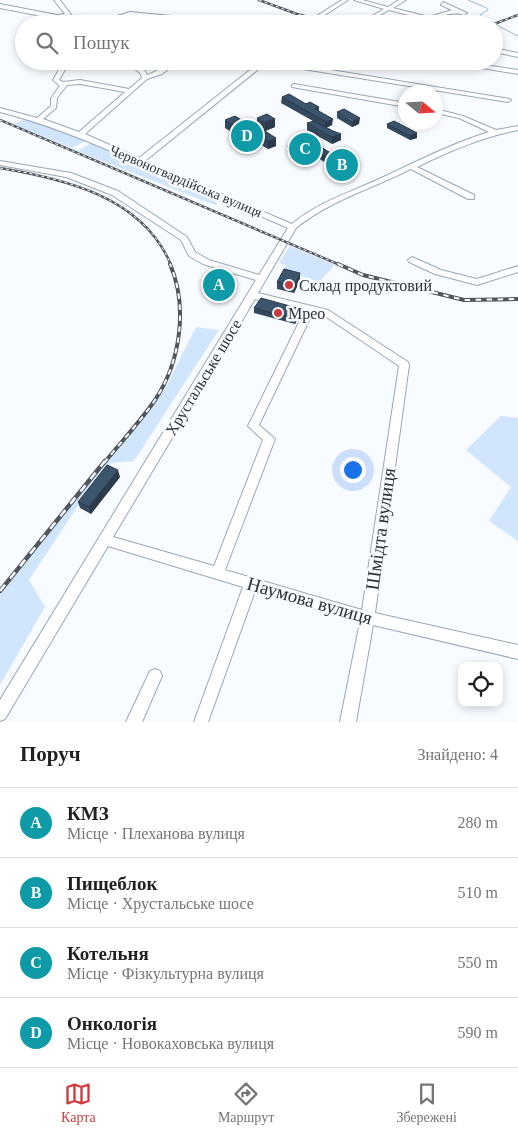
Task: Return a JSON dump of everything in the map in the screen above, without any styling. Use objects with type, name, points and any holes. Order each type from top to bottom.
[{"type":"street","points":[[57,0],[68,15]]},
{"type":"street","points":[[321,15],[346,0]]},
{"type":"street","points":[[356,0],[414,15]]},
{"type":"street","points":[[375,15],[403,0]]},
{"type":"street","points":[[443,4],[464,13]]},
{"type":"street","points":[[0,6],[47,15]]},
{"type":"street","points":[[0,14],[22,10]]},
{"type":"street","points":[[442,15],[457,10]]},
{"type":"street","points":[[126,15],[140,15]]},
{"type":"street","points":[[503,52],[518,55]]},
{"type":"street","points":[[38,120],[54,107],[54,98],[64,86],[56,80],[62,70]]},
{"type":"street","points":[[140,70],[145,78]]},
{"type":"street","points":[[80,135],[145,78],[164,70]]},
{"type":"street","points":[[139,162],[252,70]]},
{"type":"street","points":[[294,70],[398,102]]},
{"type":"street","points":[[503,70],[518,72]]},
{"type":"street","points":[[61,84],[80,82],[130,91]]},
{"type":"street","points":[[294,86],[342,84],[508,100]]},
{"type":"street","name":"Червоногвардійська вулиця","points":[[0,110],[38,120],[80,135],[293,227]]},
{"type":"street","points":[[443,113],[461,117],[494,132]]},
{"type":"street","name":"Хрустальське шосе","points":[[0,714],[293,227],[308,214],[412,167],[494,132],[518,128]]},
{"type":"street","points":[[0,162],[68,175],[115,193],[184,240],[192,254],[206,262],[262,279]]},
{"type":"street","points":[[412,167],[471,197]]},
{"type":"street","points":[[412,260],[438,272],[477,282],[518,269]]},
{"type":"street","points":[[217,574],[269,439],[253,426],[310,309],[252,295]]},
{"type":"street","name":"Шмідта вулиця","points":[[310,309],[325,312],[404,365],[368,617],[348,722]]},
{"type":"street","name":"Наумова вулиця","points":[[105,540],[368,617],[518,652]]},
{"type":"street","points":[[201,722],[251,584]]},
{"type":"street","points":[[134,722],[155,676]]},
{"type":"shaded area","points":[[26,119],[85,141],[72,148],[13,124]]},
{"type":"shaded area","points":[[92,143],[217,198],[217,206],[77,151]]},
{"type":"shaded area","points":[[290,246],[335,265],[319,282],[283,271],[286,265],[279,263]]},
{"type":"shaded area","points":[[196,327],[219,330],[134,461],[111,463],[80,503],[29,580],[45,607],[0,685],[0,595],[165,389]]},
{"type":"shaded area","points":[[501,416],[518,418],[518,541],[489,521],[511,487],[466,450]]},
{"type":"building","points":[[289,94],[306,104],[310,102],[319,107],[315,109],[333,119],[326,122],[282,97]]},
{"type":"building","points":[[344,109],[360,118],[353,120],[337,112]]},
{"type":"building","points":[[267,114],[275,119],[265,122],[257,118]]},
{"type":"building","points":[[235,116],[248,124],[252,123],[276,138],[268,141],[249,129],[243,131],[225,120]]},
{"type":"building","points":[[314,121],[341,134],[332,137],[307,123]]},
{"type":"building","points":[[394,121],[398,123],[398,130],[387,124]]},
{"type":"building","points":[[398,130],[411,130],[417,133],[410,136]]},
{"type":"building","points":[[308,139],[337,157],[346,153],[353,157],[337,164],[307,146],[294,151],[287,146]]},
{"type":"building","points":[[219,269],[229,271],[218,288],[208,285]]},
{"type":"building","points":[[284,269],[300,273],[294,286],[277,282]]},
{"type":"building","points":[[261,298],[301,309],[295,319],[254,308]]},
{"type":"building","points":[[107,465],[118,470],[89,507],[78,502]]},
{"type":"waterway","points":[[468,0],[487,8],[488,10],[480,15]]},
{"type":"waterway","points":[[503,28],[518,36]]},
{"type":"railway","points":[[259,0],[301,15]]},
{"type":"railway","points":[[503,21],[518,15]]},
{"type":"railway","points":[[0,120],[340,265]]},
{"type":"railway","points":[[0,168],[50,178],[99,195],[122,207],[142,223],[158,242],[171,265]]},
{"type":"railway","points":[[104,463],[155,400],[171,368],[176,351],[180,315],[176,280],[170,264]]},
{"type":"railway","points":[[338,264],[363,275],[464,300],[518,299]]},
{"type":"railway","points":[[0,591],[105,461]]},
{"type":"place","name":"Онкологія","points":[[247,136]]},
{"type":"place","name":"Котельня","points":[[305,149]]},
{"type":"place","name":"Пищеблок","points":[[342,165]]},
{"type":"place","name":"КМЗ","points":[[219,285]]},
{"type":"place","name":"Склад продуктовий","points":[[289,285]]},
{"type":"place","name":"Мрео","points":[[278,313]]}]
